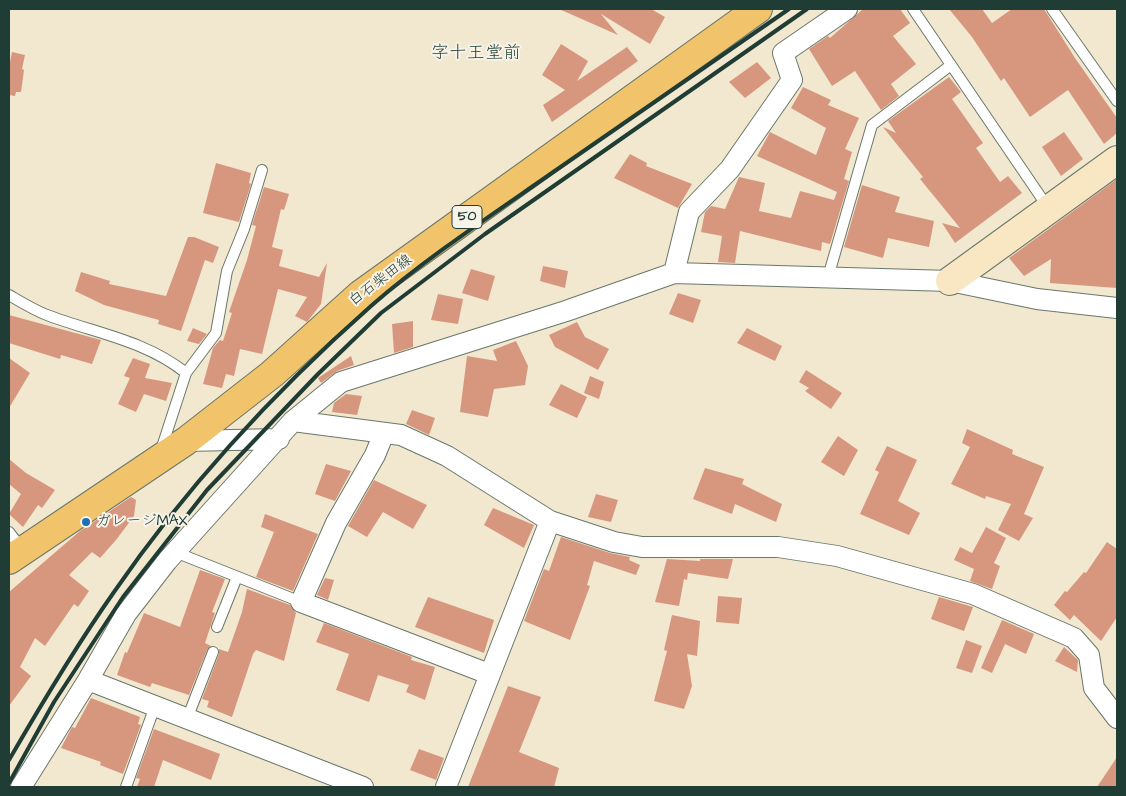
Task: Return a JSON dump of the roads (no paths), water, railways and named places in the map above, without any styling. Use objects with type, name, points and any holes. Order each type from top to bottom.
[{"type":"main road","name":"白石柴田線","points":[[14,548],[186,441],[272,374],[361,294],[758,9]]},
{"type":"street","points":[[674,272],[689,212],[730,169],[792,80],[783,53],[847,9]]},
{"type":"street","points":[[950,281],[1117,160]]},
{"type":"street","points":[[21,787],[88,680],[126,614],[175,552],[294,421],[341,382],[566,311],[674,272],[950,281],[1037,299],[1117,308]]},
{"type":"street","points":[[294,421],[401,435],[447,456],[550,521],[614,542],[642,547],[778,547],[837,556],[973,594],[1074,638],[1089,655],[1094,688],[1117,718]]},
{"type":"street","points":[[384,433],[375,456],[336,523],[301,602],[489,674]]},
{"type":"street","points":[[186,441],[279,439]]},
{"type":"street","points":[[446,787],[550,521]]},
{"type":"street","points":[[88,680],[363,787]]},
{"type":"lane","points":[[913,9],[1049,210]]},
{"type":"lane","points":[[1052,9],[1117,101]]},
{"type":"lane","points":[[828,277],[872,125],[951,65]]},
{"type":"lane","points":[[158,459],[186,373],[216,333],[227,271],[244,229],[262,170]]},
{"type":"lane","points":[[9,295],[46,314],[125,340],[168,359],[186,373]]},
{"type":"lane","points":[[175,552],[301,602]]},
{"type":"lane","points":[[217,627],[237,576]]},
{"type":"lane","points":[[187,719],[213,652]]},
{"type":"lane","points":[[126,787],[155,706]]},
{"type":"railway","points":[[9,760],[100,612],[171,515],[234,441],[335,338],[371,306],[435,255],[789,9]]},
{"type":"railway","points":[[9,783],[54,702],[123,597],[207,490],[318,374],[381,313],[485,234],[807,9]]},
{"type":"place","name":"ガレージMAX","points":[[86,522]]},
{"type":"district","name":"字十王堂前","points":[[476,54]]}]
